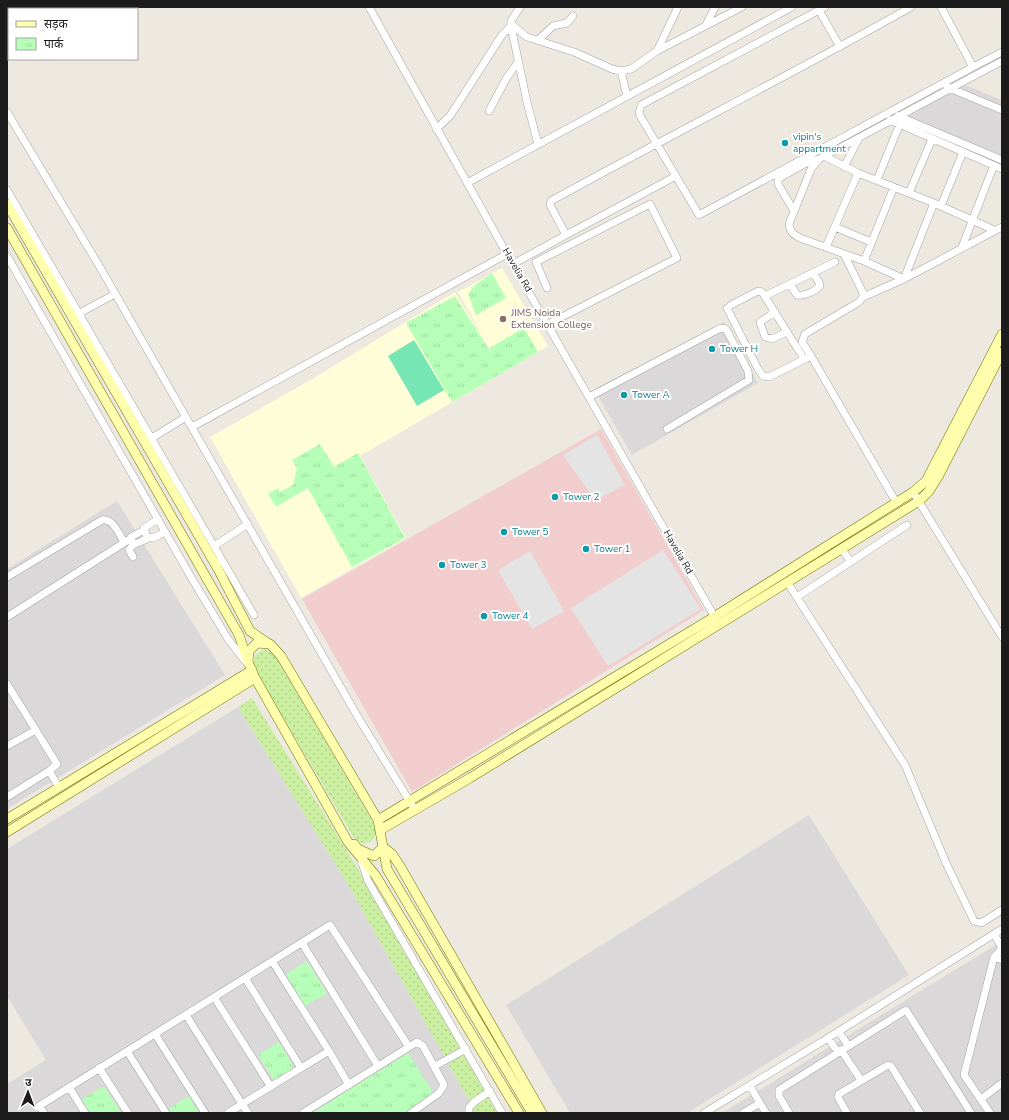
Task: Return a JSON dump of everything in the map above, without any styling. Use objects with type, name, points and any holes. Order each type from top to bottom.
[{"type":"street","name":"Havelia Rd","points":[[369,7],[436,129],[714,616]]},
{"type":"street","points":[[520,7],[511,21],[511,25],[518,62],[538,144]]},
{"type":"street","points":[[657,51],[678,7]]},
{"type":"street","points":[[706,26],[715,7]]},
{"type":"street","points":[[511,25],[527,37],[574,52],[612,70],[621,71],[631,68],[657,51],[742,7]]},
{"type":"street","points":[[468,183],[792,7]]},
{"type":"street","points":[[566,235],[550,205],[551,201],[656,143],[840,47],[911,7]]},
{"type":"street","points":[[941,7],[973,67]]},
{"type":"street","points":[[840,47],[822,9],[641,105],[639,114],[699,215],[1002,52]]},
{"type":"street","points":[[538,40],[553,26],[567,23],[573,16]]},
{"type":"street","points":[[436,129],[450,116],[502,35],[511,25]]},
{"type":"street","points":[[794,211],[778,184],[778,179],[804,164],[859,138],[890,120],[900,119],[950,88],[1002,61]]},
{"type":"street","points":[[489,111],[506,79],[518,62]]},
{"type":"street","points":[[621,71],[627,96]]},
{"type":"street","points":[[942,84],[1002,110]]},
{"type":"street","points":[[7,112],[116,294],[359,719],[415,810]]},
{"type":"street","points":[[900,119],[932,138],[1002,169]]},
{"type":"street","points":[[900,119],[1002,160]]},
{"type":"street","points":[[877,180],[900,119]]},
{"type":"street","points":[[844,166],[859,138]]},
{"type":"street","points":[[909,193],[932,138]]},
{"type":"street","points":[[904,279],[937,205],[963,152]]},
{"type":"street","points":[[821,157],[994,230]]},
{"type":"street","points":[[821,157],[811,169],[789,224],[793,234],[864,261],[904,279]]},
{"type":"street","points":[[962,247],[971,220],[994,165]]},
{"type":"street","points":[[826,247],[858,173]]},
{"type":"street","points":[[513,264],[676,176]]},
{"type":"street","points":[[864,261],[894,187]]},
{"type":"street","points":[[7,190],[214,546],[218,562],[250,631],[270,644],[281,656],[378,820],[387,869],[532,1113]]},
{"type":"street","points":[[7,204],[218,562],[254,615]]},
{"type":"street","points":[[547,288],[536,262],[650,204],[678,258],[548,324]]},
{"type":"street","points":[[835,227],[872,242]]},
{"type":"street","points":[[808,357],[802,342],[805,334],[859,302],[863,297],[904,279],[1002,227]]},
{"type":"street","points":[[7,228],[239,635],[251,669]]},
{"type":"street","points":[[192,427],[507,254]]},
{"type":"street","points":[[844,254],[863,293],[863,297]]},
{"type":"street","points":[[7,256],[191,577],[228,638],[251,669],[343,833],[361,860],[376,876],[519,1113]]},
{"type":"street","points":[[765,296],[835,262]]},
{"type":"street","points":[[790,284],[797,295],[802,296],[816,290],[820,286],[813,273]]},
{"type":"street","points":[[808,357],[769,377],[764,376],[758,369],[729,306],[758,291],[765,296],[787,332],[808,357],[896,502]]},
{"type":"street","points":[[78,314],[116,294]]},
{"type":"street","points":[[775,312],[760,322],[765,337],[772,339],[787,332]]},
{"type":"street","points":[[589,397],[721,328],[726,329],[748,371],[749,380],[667,429]]},
{"type":"street","points":[[380,830],[415,810],[694,634],[714,616],[913,492],[926,481],[1002,334]]},
{"type":"street","points":[[378,820],[694,634],[787,582],[919,501],[934,484],[1002,352]]},
{"type":"street","points":[[152,438],[186,418]]},
{"type":"street","points":[[913,492],[1002,637]]},
{"type":"street","points":[[7,577],[106,519],[110,521],[129,542],[129,550],[132,557]]},
{"type":"street","points":[[7,617],[129,542],[144,530],[147,525],[158,519]]},
{"type":"street","points":[[214,546],[248,524]]},
{"type":"street","points":[[797,597],[907,525]]},
{"type":"street","points":[[144,530],[145,534],[149,538]]},
{"type":"street","points":[[129,542],[149,538],[165,532]]},
{"type":"street","points":[[842,548],[851,562]]},
{"type":"street","points":[[191,577],[203,571]]},
{"type":"street","points":[[787,582],[905,765],[946,864],[974,921],[982,923],[1002,910]]},
{"type":"street","points":[[251,669],[249,651],[257,643],[270,644]]},
{"type":"street","points":[[7,820],[251,669]]},
{"type":"street","points":[[7,832],[251,669]]},
{"type":"street","points":[[7,684],[9,693],[36,730],[57,764],[7,797]]},
{"type":"street","points":[[7,746],[36,730]]},
{"type":"street","points":[[48,771],[59,787]]},
{"type":"street","points":[[343,833],[358,849],[367,854],[374,856],[384,847]]},
{"type":"street","points":[[384,847],[392,854],[400,866],[542,1113]]},
{"type":"street","points":[[361,860],[368,881],[502,1113]]},
{"type":"street","points":[[44,1113],[39,1106],[330,925],[409,1047]]},
{"type":"street","points":[[704,1113],[839,1032],[1002,930]]},
{"type":"street","points":[[990,1113],[964,1075],[994,957],[1002,948],[994,934]]},
{"type":"street","points":[[302,942],[378,1066]]},
{"type":"street","points":[[994,957],[1002,960]]},
{"type":"street","points":[[272,961],[349,1085]]},
{"type":"street","points":[[245,978],[301,1068]]},
{"type":"street","points":[[214,997],[271,1087]]},
{"type":"street","points":[[789,1113],[779,1096],[779,1090],[838,1049],[848,1045],[907,1010],[971,1113]]},
{"type":"street","points":[[186,1015],[248,1113]]},
{"type":"street","points":[[839,1032],[848,1045]]},
{"type":"street","points":[[155,1034],[205,1113]]},
{"type":"street","points":[[828,1038],[861,1080]]},
{"type":"street","points":[[303,1113],[417,1042],[420,1043],[443,1080],[443,1089],[411,1113]]},
{"type":"street","points":[[435,1066],[466,1049]]},
{"type":"street","points":[[228,1113],[328,1050]]},
{"type":"street","points":[[127,1051],[166,1113]]},
{"type":"street","points":[[847,1113],[838,1097],[840,1094],[884,1066],[891,1066],[920,1113]]},
{"type":"street","points":[[99,1068],[128,1113]]},
{"type":"street","points":[[981,1099],[1002,1083]]},
{"type":"street","points":[[750,1086],[766,1113]]},
{"type":"street","points":[[69,1087],[85,1113]]},
{"type":"street","points":[[469,1113],[469,1108],[474,1102],[490,1091]]},
{"type":"street","points":[[743,1113],[760,1103]]},
{"type":"shaded area","points":[[965,85],[1002,100],[1002,156],[903,116],[934,96]]},
{"type":"shaded area","points":[[502,268],[548,346],[360,456],[406,538],[301,598],[210,437],[314,378],[455,292],[490,349],[458,292]]},
{"type":"shaded area","points":[[724,322],[758,383],[632,455],[594,389]]},
{"type":"shaded area","points":[[601,429],[704,610],[412,792],[302,599]]},
{"type":"shaded area","points":[[597,435],[625,485],[595,500],[563,455]]},
{"type":"shaded area","points":[[117,501],[225,675],[7,809],[7,569]]},
{"type":"shaded area","points":[[663,550],[701,609],[608,666],[571,608]]},
{"type":"shaded area","points":[[530,551],[564,611],[532,629],[498,570]]},
{"type":"shaded area","points":[[238,707],[346,881],[476,1113],[7,1113],[7,1084],[46,1060],[7,996],[7,849]]},
{"type":"shaded area","points":[[809,815],[909,975],[687,1113],[570,1113],[506,1005]]},
{"type":"shaded area","points":[[1002,941],[1002,1113],[722,1113],[909,998]]},
{"type":"green space","points":[[492,273],[506,298],[476,315],[468,294],[475,285]]},
{"type":"green space","points":[[455,296],[494,357],[489,348],[524,328],[538,352],[452,402],[406,323]]},
{"type":"green space","points":[[414,340],[444,390],[417,406],[388,356]]},
{"type":"green space","points":[[320,444],[334,467],[358,453],[405,538],[352,567],[308,488],[276,507],[268,494],[278,488],[280,492],[293,485],[297,468],[292,460]]},
{"type":"green space","points":[[264,649],[274,654],[375,826],[375,836],[370,842],[362,843],[354,838],[253,666],[255,655]]},
{"type":"green space","points":[[252,698],[360,872],[497,1113],[476,1113],[346,881],[238,707]]},
{"type":"green space","points":[[307,961],[327,993],[305,1006],[285,975]]},
{"type":"green space","points":[[279,1042],[295,1069],[275,1082],[258,1055]]},
{"type":"green space","points":[[408,1053],[434,1094],[404,1113],[312,1113]]},
{"type":"green space","points":[[104,1086],[121,1113],[90,1113],[82,1099]]},
{"type":"green space","points":[[189,1096],[199,1113],[170,1113],[168,1109]]},
{"type":"place","name":"vipin's appartment","points":[[785,143]]},
{"type":"place","name":"JIMS Noida Extension College","points":[[503,319]]},
{"type":"place","name":"Tower H","points":[[712,349]]},
{"type":"place","name":"Tower A","points":[[624,395]]},
{"type":"place","name":"Tower 2","points":[[555,497]]},
{"type":"place","name":"Tower 5","points":[[504,532]]},
{"type":"place","name":"Tower 1","points":[[586,549]]},
{"type":"place","name":"Tower 3","points":[[442,565]]},
{"type":"place","name":"Tower 4","points":[[484,616]]}]
